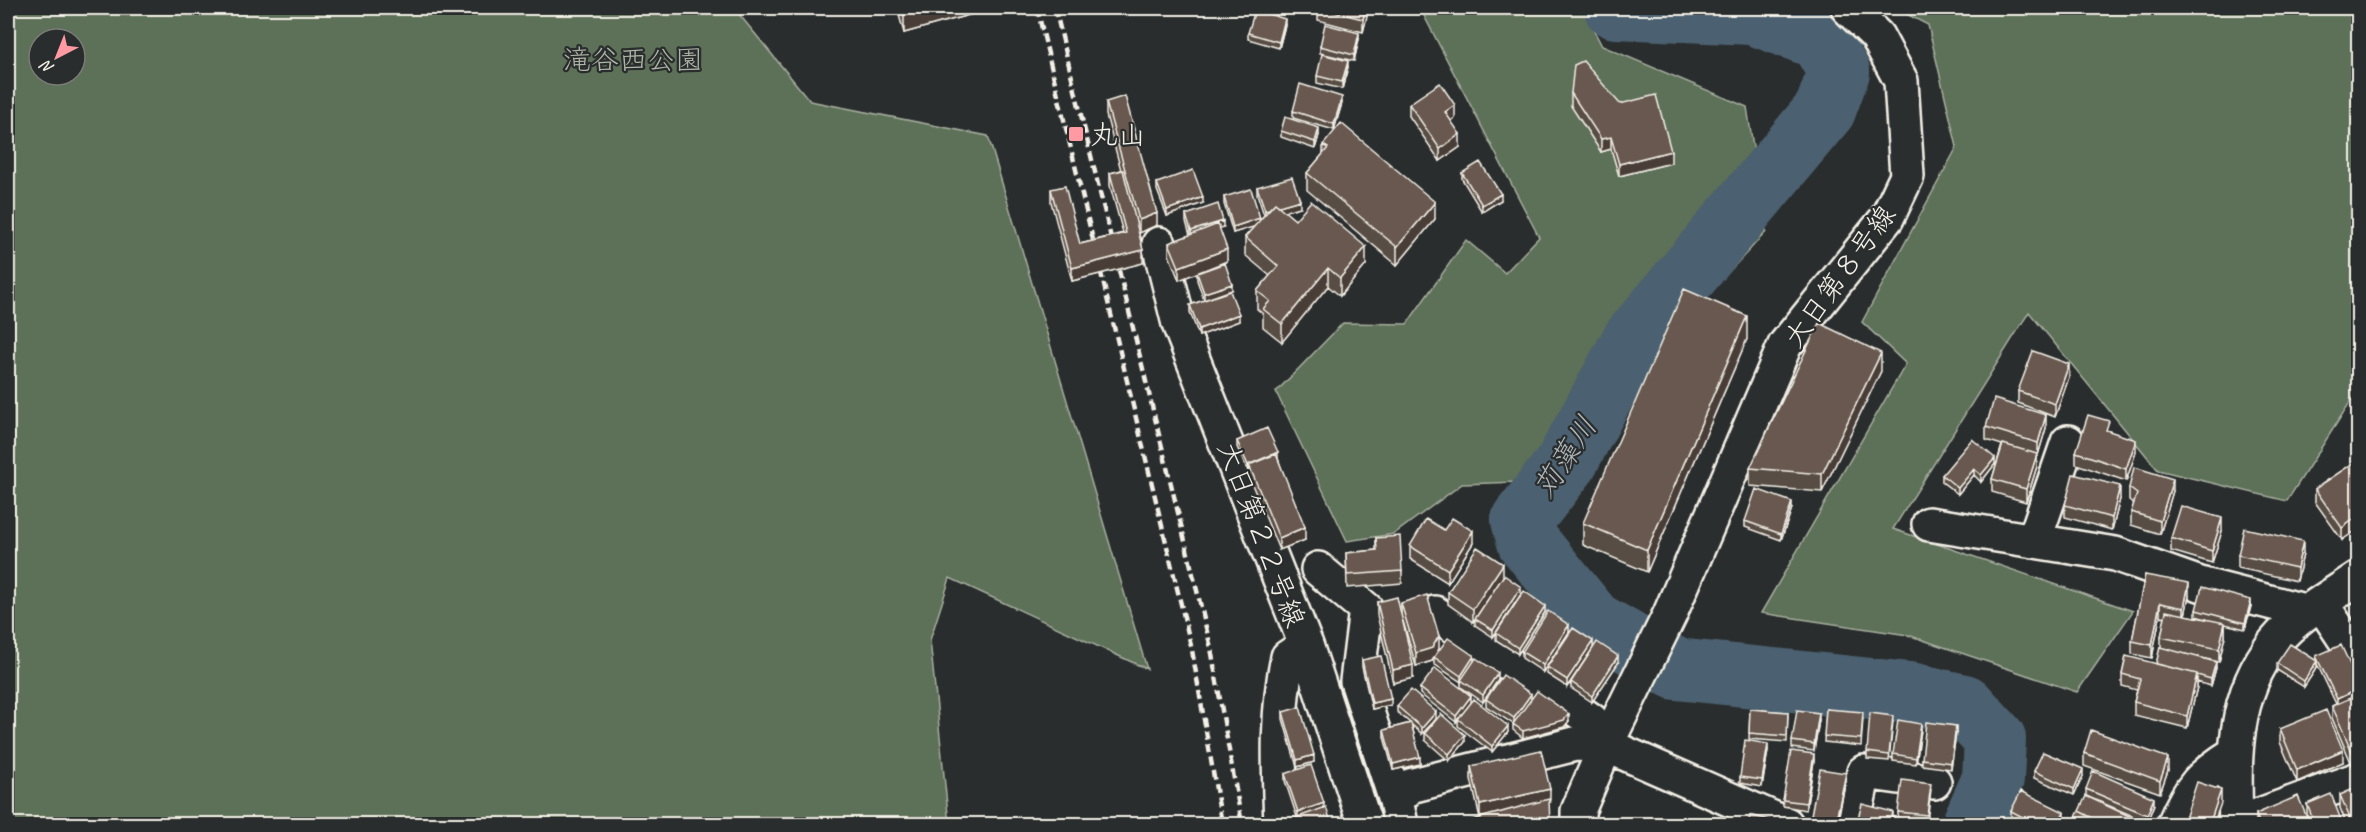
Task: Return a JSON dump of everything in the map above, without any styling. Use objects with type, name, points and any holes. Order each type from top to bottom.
[{"type":"street","name":"大日第８号線","points":[[1606,745],[1670,614],[1785,345],[1887,218],[1907,176],[1901,81],[1877,36],[1848,8]]},
{"type":"street","name":"大日第２２号線","points":[[1160,244],[1179,324],[1306,645],[1365,825]]},
{"type":"street","points":[[2034,541],[2068,442]]},
{"type":"street","points":[[1929,524],[2115,554],[2203,585],[2314,607],[2358,659]]},
{"type":"street","points":[[1318,569],[1366,609],[1357,681],[1399,813]]},
{"type":"street","points":[[2358,578],[2314,607],[2275,642],[2246,689],[2234,754],[2236,824],[2358,779]]},
{"type":"street","points":[[1435,614],[1591,720],[1606,745]]},
{"type":"street","points":[[1281,825],[1278,757],[1281,688],[1288,657],[1306,645]]},
{"type":"street","points":[[1399,813],[1410,786],[1575,744],[1606,745],[1786,825]]},
{"type":"street","points":[[1578,825],[1578,811],[1606,745]]},
{"type":"street","points":[[2174,825],[2181,807],[2204,773],[2234,754]]},
{"type":"street","points":[[1853,825],[1864,772],[1934,782]]},
{"type":"green space","name":"滝谷西公園","points":[[8,8],[734,8],[810,101],[988,136],[1147,669],[950,578],[930,640],[949,824],[8,824]]},
{"type":"green space","points":[[1420,8],[1582,8],[1602,46],[1747,107],[1766,232],[1683,321],[1577,480],[1462,484],[1394,534],[1347,541],[1276,392],[1343,323],[1407,324],[1466,240],[1505,273],[1539,237]]},
{"type":"green space","points":[[1895,8],[2358,8],[2358,390],[2287,501],[2158,470],[2029,312],[1893,529],[2133,611],[2077,692],[1908,635],[1761,613],[1906,364],[1862,322],[1957,147],[1928,25]]},
{"type":"building","points":[[902,8],[930,8],[904,15]]},
{"type":"building","points":[[1318,8],[1366,8],[1363,19]]},
{"type":"building","points":[[1255,10],[1285,19],[1279,42],[1248,33]]},
{"type":"building","points":[[1325,24],[1359,33],[1354,55],[1320,46]]},
{"type":"building","points":[[1322,54],[1348,61],[1342,82],[1317,76]]},
{"type":"building","points":[[1583,61],[1620,104],[1656,95],[1671,151],[1619,164],[1611,137],[1601,139],[1571,93],[1574,65]]},
{"type":"building","points":[[1440,83],[1455,105],[1445,112],[1460,134],[1440,149],[1409,104]]},
{"type":"building","points":[[1300,84],[1342,97],[1334,124],[1293,111]]},
{"type":"building","points":[[1125,96],[1157,213],[1139,220],[1106,102]]},
{"type":"building","points":[[1285,117],[1319,128],[1315,142],[1281,131]]},
{"type":"building","points":[[1341,123],[1435,202],[1397,247],[1307,173],[1328,148],[1323,145]]},
{"type":"building","points":[[1480,162],[1501,194],[1482,205],[1462,173]]},
{"type":"building","points":[[1123,170],[1143,250],[1072,268],[1051,189],[1065,186],[1080,244],[1126,233],[1110,173]]},
{"type":"building","points":[[1193,170],[1203,197],[1167,210],[1157,183]]},
{"type":"building","points":[[1292,177],[1300,200],[1279,206],[1275,203],[1265,210],[1257,187]]},
{"type":"building","points":[[1251,189],[1260,218],[1233,227],[1224,197]]},
{"type":"building","points":[[1311,201],[1366,247],[1340,278],[1328,268],[1282,324],[1263,309],[1270,301],[1257,291],[1278,266],[1245,237],[1275,203],[1295,220]]},
{"type":"building","points":[[1218,204],[1223,221],[1191,231],[1186,215]]},
{"type":"building","points":[[1218,224],[1227,249],[1179,267],[1169,243]]},
{"type":"building","points":[[1225,263],[1232,284],[1204,293],[1197,273]]},
{"type":"building","points":[[1684,289],[1747,316],[1647,550],[1583,523]]},
{"type":"building","points":[[1230,291],[1239,314],[1199,329],[1190,305]]},
{"type":"building","points":[[1819,323],[1881,353],[1822,474],[1750,468]]},
{"type":"building","points":[[2033,351],[2069,364],[2055,404],[2018,391]]},
{"type":"building","points":[[1994,399],[2046,415],[2038,443],[1986,427]]},
{"type":"building","points":[[2088,415],[2109,421],[2106,430],[2136,440],[2126,469],[2076,452]]},
{"type":"building","points":[[1267,428],[1278,452],[1248,465],[1237,441]]},
{"type":"building","points":[[1972,439],[1995,458],[1981,475],[1974,469],[1958,488],[1942,475]]},
{"type":"building","points":[[2003,444],[2037,454],[2026,489],[1992,479]]},
{"type":"building","points":[[1276,454],[1305,527],[1279,538],[1249,465]]},
{"type":"building","points":[[2358,460],[2358,516],[2342,528],[2315,489]]},
{"type":"building","points":[[2134,467],[2173,479],[2160,521],[2131,512],[2137,494],[2129,488]]},
{"type":"building","points":[[2073,474],[2120,486],[2112,518],[2065,505]]},
{"type":"building","points":[[1756,489],[1792,502],[1781,534],[1745,521]]},
{"type":"building","points":[[2181,506],[2222,518],[2212,551],[2171,538]]},
{"type":"building","points":[[1452,518],[1473,531],[1448,570],[1410,546],[1426,519],[1444,530]]},
{"type":"building","points":[[2244,528],[2303,541],[2297,568],[2238,555]]},
{"type":"building","points":[[1400,536],[1402,571],[1347,575],[1346,553],[1377,550],[1376,538]]},
{"type":"building","points":[[1477,547],[1503,564],[1473,609],[1448,592]]},
{"type":"building","points":[[1504,575],[1521,587],[1493,630],[1475,619]]},
{"type":"building","points":[[2145,575],[2189,583],[2184,608],[2160,603],[2152,645],[2132,641]]},
{"type":"building","points":[[2202,587],[2251,600],[2245,623],[2196,610]]},
{"type":"building","points":[[1524,591],[1545,606],[1518,648],[1496,633]]},
{"type":"building","points":[[1427,595],[1439,636],[1432,648],[1416,653],[1401,603]]},
{"type":"building","points":[[1397,597],[1413,665],[1393,670],[1377,602]]},
{"type":"building","points":[[1548,611],[1569,625],[1543,665],[1522,652]]},
{"type":"building","points":[[2166,611],[2225,623],[2219,649],[2161,637]]},
{"type":"building","points":[[1573,628],[1593,641],[1567,680],[1547,667]]},
{"type":"building","points":[[1448,638],[1474,656],[1461,676],[1434,657]]},
{"type":"building","points":[[1597,642],[1618,656],[1592,696],[1571,682]]},
{"type":"building","points":[[2290,644],[2317,661],[2304,681],[2277,663]]},
{"type":"building","points":[[2341,645],[2358,682],[2358,689],[2337,699],[2316,656]]},
{"type":"building","points":[[2160,647],[2216,662],[2211,679],[2156,664]]},
{"type":"building","points":[[1381,656],[1391,699],[1372,703],[1362,660]]},
{"type":"building","points":[[2126,656],[2197,674],[2187,716],[2134,702],[2140,679],[2122,674]]},
{"type":"building","points":[[1476,658],[1498,673],[1483,695],[1461,680]]},
{"type":"building","points":[[1435,668],[1471,696],[1456,716],[1420,688]]},
{"type":"building","points":[[1503,675],[1531,694],[1514,718],[1486,699]]},
{"type":"building","points":[[1411,690],[1436,712],[1422,728],[1397,706]]},
{"type":"building","points":[[1537,691],[1569,714],[1564,720],[1523,731],[1513,724]]},
{"type":"building","points":[[2357,695],[2358,751],[2353,754],[2332,706]]},
{"type":"building","points":[[1474,699],[1508,726],[1492,746],[1458,719]]},
{"type":"building","points":[[1300,707],[1314,755],[1297,760],[1283,712]]},
{"type":"building","points":[[1750,709],[1788,712],[1787,736],[1749,733]]},
{"type":"building","points":[[1826,709],[1863,712],[1861,739],[1824,736]]},
{"type":"building","points":[[1797,710],[1819,713],[1814,744],[1792,741]]},
{"type":"building","points":[[2326,710],[2343,750],[2297,770],[2280,729]]},
{"type":"building","points":[[1870,713],[1893,716],[1889,755],[1867,752]]},
{"type":"building","points":[[1441,714],[1465,735],[1449,754],[1425,733]]},
{"type":"building","points":[[1898,720],[1921,724],[1916,758],[1893,754]]},
{"type":"building","points":[[1926,722],[1956,726],[1951,763],[1922,759]]},
{"type":"building","points":[[1411,723],[1420,757],[1393,764],[1384,730]]},
{"type":"building","points":[[2091,730],[2168,758],[2160,781],[2084,753]]},
{"type":"building","points":[[1745,740],[1768,744],[1762,780],[1740,777]]},
{"type":"building","points":[[1541,750],[1550,789],[1480,805],[1471,766]]},
{"type":"building","points":[[1791,751],[1814,754],[1806,803],[1783,800]]},
{"type":"building","points":[[2043,752],[2083,769],[2074,789],[2034,771]]},
{"type":"building","points":[[1311,765],[1324,803],[1298,812],[1285,774]]},
{"type":"building","points":[[1820,769],[1846,773],[1836,820],[1811,815]]},
{"type":"building","points":[[2093,771],[2154,798],[2147,815],[2086,789]]},
{"type":"building","points":[[1902,780],[1931,784],[1927,815],[1898,812]]},
{"type":"building","points":[[2197,782],[2221,790],[2209,825],[2183,825]]},
{"type":"building","points":[[2358,787],[2358,825],[2353,825],[2340,795]]},
{"type":"building","points":[[2021,791],[2064,812],[2057,825],[2038,825],[2011,811]]},
{"type":"building","points":[[2331,794],[2343,825],[2315,825],[2307,804]]},
{"type":"building","points":[[2086,796],[2146,825],[2106,825],[2079,811]]},
{"type":"building","points":[[2298,796],[2310,825],[2260,825],[2256,814]]},
{"type":"building","points":[[1549,799],[1550,825],[1454,825]]},
{"type":"building","points":[[1862,804],[1893,812],[1890,825],[1856,825]]},
{"type":"building","points":[[1326,807],[1332,825],[1288,825],[1287,821]]},
{"type":"building","points":[[2079,811],[2106,825],[2072,825]]},
{"type":"building","points":[[1750,815],[1788,825],[1748,825]]},
{"type":"waterway","name":"苅藻川","points":[[1615,8],[1753,14],[1820,39],[1839,72],[1825,110],[1633,340],[1565,465],[1522,520],[1528,542],[1593,622],[1676,669],[1910,693],[1964,705],[1995,739],[1993,779],[1973,824]]},
{"type":"railway","points":[[1037,8],[1192,650],[1222,824]]},
{"type":"railway","points":[[1055,8],[1211,648],[1242,824]]},
{"type":"place","name":"丸山","points":[[1076,134]]}]
